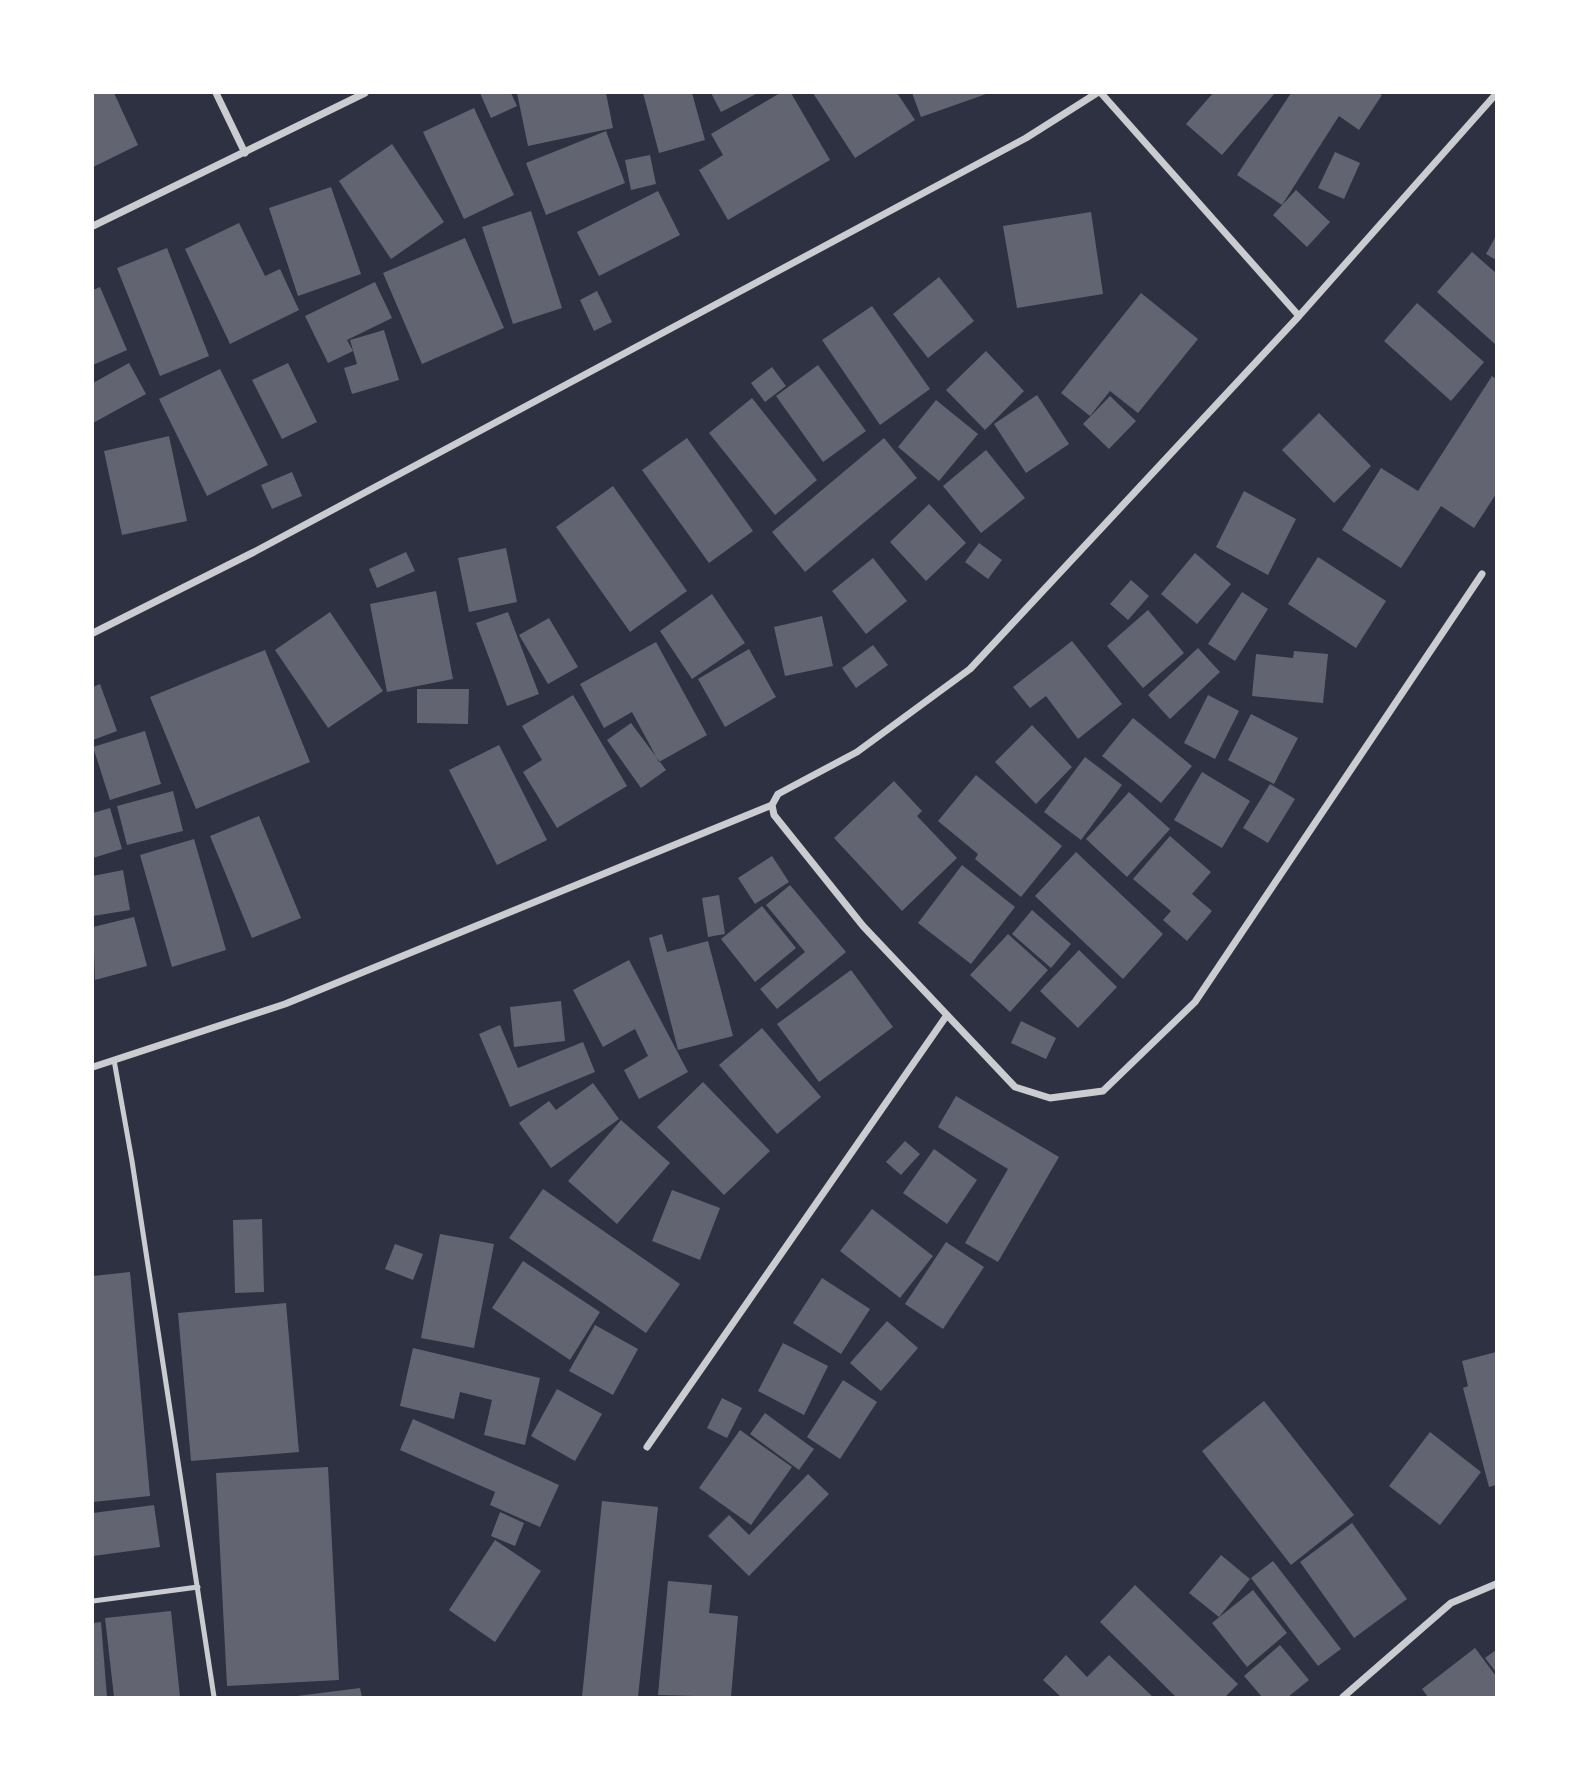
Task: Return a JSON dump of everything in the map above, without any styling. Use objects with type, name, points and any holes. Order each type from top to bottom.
[{"type":"street","points":[[216,93],[245,153]]},
{"type":"street","points":[[93,226],[365,93]]},
{"type":"street","points":[[93,633],[254,552],[1026,138],[1099,93],[1299,316]]},
{"type":"street","points":[[93,1067],[285,1004],[772,805],[778,794],[857,752],[970,669],[1299,316],[1496,94]]},
{"type":"street","points":[[772,805],[774,815],[863,926],[1015,1087],[1050,1098],[1104,1091],[1195,1002],[1482,574]]},
{"type":"street","points":[[647,1447],[947,1015]]},
{"type":"street","points":[[1343,1697],[1451,1603],[1496,1584]]},
{"type":"lane","points":[[114,1060],[135,1174],[214,1697]]},
{"type":"lane","points":[[93,1601],[198,1587]]},
{"type":"building","points":[[93,93],[114,93],[138,145],[93,167]]},
{"type":"building","points":[[480,93],[511,93],[517,106],[491,118]]},
{"type":"building","points":[[517,93],[606,93],[613,128],[528,146]]},
{"type":"building","points":[[643,93],[692,93],[705,140],[659,153]]},
{"type":"building","points":[[711,93],[758,93],[721,112]]},
{"type":"building","points":[[780,93],[791,93],[830,160],[728,220],[699,170],[723,155],[711,134]]},
{"type":"building","points":[[813,93],[897,93],[915,120],[855,158]]},
{"type":"building","points":[[912,93],[989,93],[921,117]]},
{"type":"building","points":[[1213,93],[1275,93],[1222,155],[1186,124]]},
{"type":"building","points":[[1291,93],[1382,95],[1359,130],[1339,116],[1282,205],[1237,175]]},
{"type":"building","points":[[474,108],[514,195],[464,219],[423,132]]},
{"type":"building","points":[[606,131],[625,183],[546,215],[526,163]]},
{"type":"building","points":[[392,144],[444,222],[391,259],[339,181]]},
{"type":"building","points":[[1335,152],[1360,163],[1344,199],[1318,188]]},
{"type":"building","points":[[650,155],[656,184],[631,190],[625,160]]},
{"type":"building","points":[[331,187],[361,274],[298,296],[269,208]]},
{"type":"building","points":[[1296,190],[1330,222],[1307,247],[1273,215]]},
{"type":"building","points":[[658,191],[680,235],[599,276],[577,232]]},
{"type":"building","points":[[531,211],[562,308],[513,324],[482,227]]},
{"type":"building","points":[[1091,212],[1103,294],[1017,308],[1003,226]]},
{"type":"building","points":[[239,223],[265,276],[280,269],[299,310],[230,344],[185,249]]},
{"type":"building","points":[[1496,236],[1496,260],[1486,254]]},
{"type":"building","points":[[465,238],[504,328],[422,364],[383,273]]},
{"type":"building","points":[[167,248],[209,356],[160,376],[117,268]]},
{"type":"building","points":[[1472,252],[1496,273],[1496,345],[1437,292]]},
{"type":"building","points":[[939,277],[974,321],[928,358],[893,314]]},
{"type":"building","points":[[375,282],[392,318],[347,340],[353,351],[328,363],[305,316]]},
{"type":"building","points":[[100,287],[127,350],[93,365],[93,290]]},
{"type":"building","points":[[597,291],[612,322],[594,331],[580,300]]},
{"type":"building","points":[[1141,293],[1198,339],[1138,413],[1110,391],[1090,416],[1061,393]]},
{"type":"building","points":[[1417,303],[1484,362],[1451,401],[1384,341]]},
{"type":"building","points":[[872,306],[930,389],[880,425],[822,340]]},
{"type":"building","points":[[384,330],[399,380],[352,394],[344,368],[357,364],[350,340]]},
{"type":"building","points":[[986,351],[1024,391],[985,430],[946,390]]},
{"type":"building","points":[[129,363],[146,394],[93,423],[93,383]]},
{"type":"building","points":[[288,363],[317,422],[282,439],[252,380]]},
{"type":"building","points":[[818,365],[866,431],[823,462],[776,396]]},
{"type":"building","points":[[772,367],[786,386],[765,402],[751,383]]},
{"type":"building","points":[[220,369],[268,465],[207,496],[159,399]]},
{"type":"building","points":[[1492,376],[1496,379],[1496,494],[1474,528],[1441,506],[1401,568],[1342,530],[1381,468],[1418,491]]},
{"type":"building","points":[[1037,395],[1069,444],[1026,473],[994,424]]},
{"type":"building","points":[[1110,396],[1136,421],[1109,449],[1083,424]]},
{"type":"building","points":[[752,398],[817,480],[775,515],[709,433]]},
{"type":"building","points":[[936,400],[978,434],[939,481],[898,447]]},
{"type":"building","points":[[1319,413],[1371,466],[1334,503],[1282,450]]},
{"type":"building","points":[[169,436],[187,521],[122,535],[104,451]]},
{"type":"building","points":[[687,438],[753,531],[709,563],[642,470]]},
{"type":"building","points":[[884,438],[917,478],[805,572],[772,532]]},
{"type":"building","points":[[986,450],[1025,498],[981,533],[943,486]]},
{"type":"building","points":[[292,472],[302,496],[272,509],[261,485]]},
{"type":"building","points":[[613,486],[687,591],[630,632],[556,527]]},
{"type":"building","points":[[1244,491],[1296,519],[1268,575],[1216,547]]},
{"type":"building","points":[[929,504],[966,543],[926,581],[890,542]]},
{"type":"building","points":[[979,543],[1002,560],[988,579],[965,562]]},
{"type":"building","points":[[506,548],[517,602],[469,612],[458,558]]},
{"type":"building","points":[[406,552],[415,571],[377,588],[369,569]]},
{"type":"building","points":[[1195,553],[1231,584],[1197,624],[1161,594]]},
{"type":"building","points":[[1318,557],[1386,601],[1356,648],[1288,604]]},
{"type":"building","points":[[873,558],[907,601],[866,634],[832,591]]},
{"type":"building","points":[[1131,580],[1149,596],[1128,620],[1110,604]]},
{"type":"building","points":[[436,591],[453,679],[387,692],[370,604]]},
{"type":"building","points":[[1242,592],[1268,609],[1235,661],[1208,644]]},
{"type":"building","points":[[712,594],[745,643],[692,679],[660,631]]},
{"type":"building","points":[[1148,610],[1184,653],[1143,688],[1107,646]]},
{"type":"building","points":[[330,612],[383,691],[328,728],[275,650]]},
{"type":"building","points":[[508,612],[539,694],[507,706],[476,623]]},
{"type":"building","points":[[822,616],[833,666],[785,676],[774,627]]},
{"type":"building","points":[[549,618],[578,667],[548,684],[519,635]]},
{"type":"building","points":[[1072,641],[1122,704],[1078,739],[1046,696],[1030,708],[1013,687]]},
{"type":"building","points":[[656,642],[707,735],[659,762],[632,712],[604,728],[580,684]]},
{"type":"building","points":[[873,645],[888,665],[856,688],[842,668]]},
{"type":"building","points":[[1198,648],[1220,672],[1170,719],[1148,695]]},
{"type":"building","points":[[749,649],[776,697],[725,727],[698,679]]},
{"type":"building","points":[[265,650],[310,762],[196,809],[150,697]]},
{"type":"building","points":[[1294,651],[1328,654],[1323,703],[1252,696],[1256,654],[1293,658]]},
{"type":"building","points":[[100,684],[117,731],[93,740],[93,687]]},
{"type":"building","points":[[417,689],[469,689],[468,724],[417,723]]},
{"type":"building","points":[[573,695],[627,786],[557,828],[523,772],[542,760],[522,726]]},
{"type":"building","points":[[1208,695],[1239,711],[1215,759],[1184,743]]},
{"type":"building","points":[[1251,714],[1298,738],[1274,784],[1228,760]]},
{"type":"building","points":[[1133,718],[1192,766],[1161,803],[1102,756]]},
{"type":"building","points":[[631,723],[666,770],[641,788],[607,740]]},
{"type":"building","points":[[1032,725],[1072,767],[1036,804],[995,762]]},
{"type":"building","points":[[145,731],[161,784],[110,800],[93,747]]},
{"type":"building","points":[[499,745],[547,840],[497,865],[449,770]]},
{"type":"building","points":[[1085,757],[1122,785],[1081,840],[1044,812]]},
{"type":"building","points":[[1202,772],[1250,801],[1222,848],[1174,820]]},
{"type":"building","points":[[976,775],[1062,846],[1021,897],[975,859],[978,854],[938,821]]},
{"type":"building","points":[[894,781],[922,811],[917,816],[957,858],[902,911],[834,838]]},
{"type":"building","points":[[1270,784],[1295,799],[1268,843],[1243,828]]},
{"type":"building","points":[[173,791],[183,831],[127,845],[117,806]]},
{"type":"building","points":[[1129,792],[1170,829],[1127,877],[1086,839]]},
{"type":"building","points":[[110,808],[122,849],[93,858],[93,813]]},
{"type":"building","points":[[259,816],[301,918],[252,938],[210,836]]},
{"type":"building","points":[[1170,836],[1211,872],[1192,894],[1212,911],[1187,941],[1163,920],[1171,911],[1133,879]]},
{"type":"building","points":[[194,839],[226,950],[172,967],[140,855]]},
{"type":"building","points":[[1076,852],[1163,934],[1123,979],[1035,896]]},
{"type":"building","points":[[772,856],[789,882],[755,904],[738,878]]},
{"type":"building","points":[[962,865],[1015,907],[971,964],[918,923]]},
{"type":"building","points":[[123,870],[130,910],[93,916],[93,876]]},
{"type":"building","points":[[790,885],[846,952],[777,1009],[760,989],[805,952],[766,905]]},
{"type":"building","points":[[719,895],[725,934],[708,937],[702,898]]},
{"type":"building","points":[[762,906],[796,948],[755,982],[721,939]]},
{"type":"building","points":[[1032,910],[1071,944],[1051,968],[1012,934]]},
{"type":"building","points":[[134,917],[147,966],[95,980],[93,927]]},
{"type":"building","points":[[662,934],[667,952],[708,941],[733,1036],[678,1050],[649,938]]},
{"type":"building","points":[[1008,934],[1048,970],[1010,1012],[970,975]]},
{"type":"building","points":[[1079,950],[1117,987],[1078,1028],[1040,991]]},
{"type":"building","points":[[629,960],[688,1072],[639,1099],[624,1070],[648,1056],[635,1029],[603,1047],[573,990]]},
{"type":"building","points":[[851,970],[893,1027],[819,1082],[777,1024]]},
{"type":"building","points":[[561,1001],[565,1041],[514,1047],[510,1007]]},
{"type":"building","points":[[1021,1021],[1056,1038],[1046,1059],[1011,1043]]},
{"type":"building","points":[[500,1025],[518,1068],[583,1042],[595,1072],[510,1107],[479,1034]]},
{"type":"building","points":[[762,1028],[821,1097],[777,1134],[719,1065]]},
{"type":"building","points":[[703,1082],[770,1151],[724,1195],[657,1127]]},
{"type":"building","points":[[593,1083],[619,1119],[551,1168],[519,1123],[549,1101],[556,1110]]},
{"type":"building","points":[[956,1096],[1059,1157],[998,1262],[965,1243],[1008,1169],[938,1127]]},
{"type":"building","points":[[621,1120],[670,1163],[617,1224],[568,1181]]},
{"type":"building","points":[[905,1141],[920,1154],[901,1175],[886,1162]]},
{"type":"building","points":[[934,1149],[977,1180],[947,1224],[903,1193]]},
{"type":"building","points":[[543,1189],[680,1284],[646,1333],[509,1238]]},
{"type":"building","points":[[672,1190],[720,1208],[700,1260],[652,1241]]},
{"type":"building","points":[[872,1209],[933,1256],[900,1298],[840,1251]]},
{"type":"building","points":[[262,1219],[264,1292],[235,1293],[233,1220]]},
{"type":"building","points":[[440,1234],[494,1244],[474,1348],[421,1338]]},
{"type":"building","points":[[946,1242],[984,1267],[943,1329],[905,1304]]},
{"type":"building","points":[[395,1244],[423,1254],[413,1280],[385,1269]]},
{"type":"building","points":[[523,1261],[600,1312],[570,1360],[492,1308]]},
{"type":"building","points":[[130,1272],[150,1496],[93,1502],[93,1276]]},
{"type":"building","points":[[822,1278],[870,1309],[841,1354],[793,1323]]},
{"type":"building","points":[[286,1303],[299,1452],[191,1461],[178,1313]]},
{"type":"building","points":[[887,1321],[918,1348],[881,1391],[850,1363]]},
{"type":"building","points":[[595,1325],[638,1349],[613,1395],[569,1371]]},
{"type":"building","points":[[783,1343],[828,1366],[804,1415],[758,1391]]},
{"type":"building","points":[[413,1348],[540,1378],[525,1445],[484,1435],[492,1400],[460,1392],[454,1419],[400,1406]]},
{"type":"building","points":[[1496,1352],[1496,1485],[1489,1487],[1463,1388],[1468,1386],[1462,1361]]},
{"type":"building","points":[[843,1380],[877,1402],[840,1459],[807,1437]]},
{"type":"building","points":[[557,1389],[602,1414],[575,1461],[531,1436]]},
{"type":"building","points":[[722,1398],[742,1408],[727,1438],[707,1428]]},
{"type":"building","points":[[1264,1401],[1354,1515],[1291,1565],[1202,1451]]},
{"type":"building","points":[[765,1413],[814,1449],[799,1470],[750,1434]]},
{"type":"building","points":[[413,1419],[559,1485],[540,1527],[490,1505],[495,1492],[400,1450]]},
{"type":"building","points":[[740,1430],[792,1467],[751,1525],[699,1488]]},
{"type":"building","points":[[1430,1432],[1481,1472],[1440,1525],[1389,1486]]},
{"type":"building","points":[[328,1467],[339,1680],[227,1686],[216,1473]]},
{"type":"building","points":[[808,1474],[829,1494],[749,1576],[708,1536],[729,1515],[749,1535]]},
{"type":"building","points":[[602,1501],[658,1507],[638,1697],[582,1697]]},
{"type":"building","points":[[154,1505],[160,1547],[93,1556],[93,1513]]},
{"type":"building","points":[[500,1512],[524,1523],[515,1546],[491,1536]]},
{"type":"building","points":[[1352,1523],[1407,1599],[1354,1638],[1300,1562]]},
{"type":"building","points":[[495,1540],[541,1571],[495,1642],[449,1610]]},
{"type":"building","points":[[1221,1555],[1250,1579],[1219,1617],[1189,1593]]},
{"type":"building","points":[[1273,1561],[1341,1649],[1318,1666],[1251,1578]]},
{"type":"building","points":[[668,1581],[712,1585],[709,1613],[738,1616],[731,1697],[658,1695]]},
{"type":"building","points":[[1135,1585],[1238,1684],[1225,1697],[1176,1697],[1100,1622]]},
{"type":"building","points":[[1253,1590],[1287,1633],[1247,1667],[1212,1623]]},
{"type":"building","points":[[171,1611],[180,1697],[114,1697],[105,1618]]},
{"type":"building","points":[[101,1622],[107,1697],[93,1697],[93,1623]]},
{"type":"building","points":[[1280,1645],[1309,1680],[1288,1697],[1262,1697],[1244,1676]]},
{"type":"building","points":[[1475,1648],[1496,1676],[1496,1697],[1428,1697],[1422,1689]]},
{"type":"building","points":[[1496,1650],[1496,1672],[1485,1658]]},
{"type":"building","points":[[1066,1655],[1087,1677],[1109,1655],[1153,1697],[1061,1697],[1043,1680]]},
{"type":"building","points":[[360,1688],[362,1697],[297,1697],[297,1696]]}]
